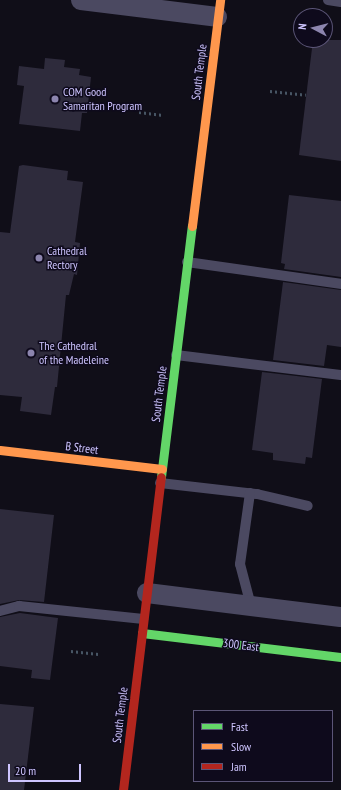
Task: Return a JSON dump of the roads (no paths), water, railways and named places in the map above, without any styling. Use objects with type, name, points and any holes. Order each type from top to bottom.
[{"type":"main road","name":"South Temple","points":[[122,790],[218,8]]},
{"type":"main road","name":"B Street","points":[[0,450],[162,469]]},
{"type":"main road","name":"300 East","points":[[142,633],[341,657]]},
{"type":"street","points":[[80,0],[218,8]]},
{"type":"street","points":[[147,593],[341,617]]},
{"type":"lane","points":[[328,0],[341,2]]},
{"type":"lane","points":[[187,262],[341,284]]},
{"type":"lane","points":[[176,355],[341,375]]},
{"type":"lane","points":[[160,483],[250,493],[308,506]]},
{"type":"lane","points":[[250,493],[240,564],[251,606]]},
{"type":"lane","points":[[0,611],[19,606],[144,619]]},
{"type":"place","name":"COM Good Samaritan Program","points":[[55,99]]},
{"type":"place","name":"Cathedral Rectory","points":[[39,258]]},
{"type":"place","name":"The Cathedral of the Madeleine","points":[[31,353]]}]
